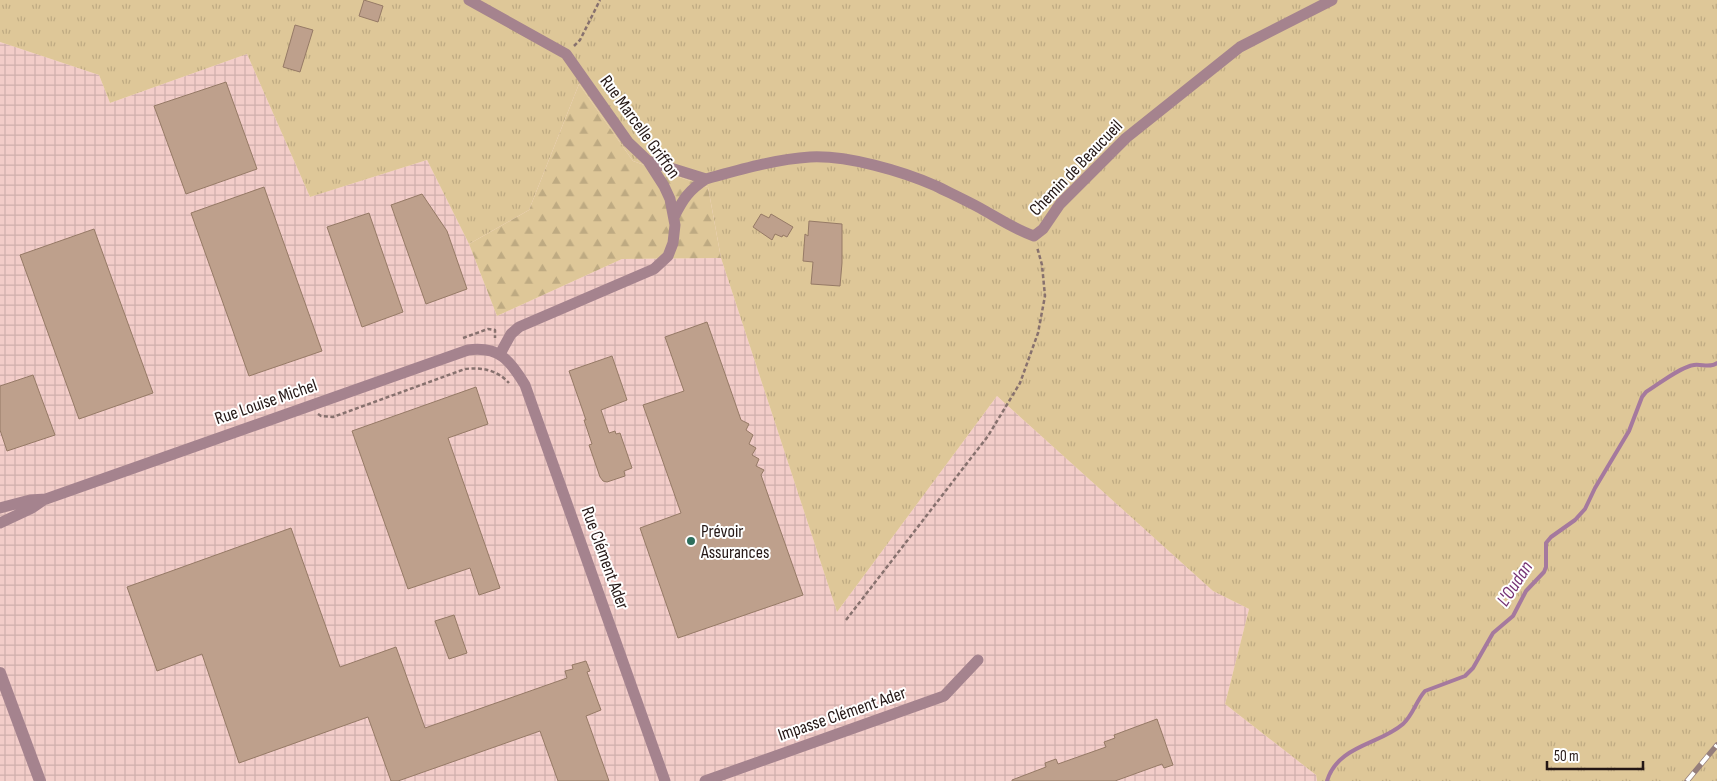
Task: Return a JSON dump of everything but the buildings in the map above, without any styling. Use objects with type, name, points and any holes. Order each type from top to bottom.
[{"type":"street","name":"Rue Marcelle Griffon","points":[[469,0],[566,54],[628,142],[648,161],[664,186],[670,199],[675,225],[673,243],[668,256],[654,269],[519,327],[511,334],[498,353]]},
{"type":"street","name":"Chemin de Beaucueil","points":[[674,217],[684,198],[694,187],[706,179],[753,166],[810,157],[829,158],[872,164],[934,185],[1020,231],[1034,236],[1043,229],[1060,204],[1126,138],[1232,54],[1332,0]]},
{"type":"street","points":[[648,161],[706,179]]},
{"type":"street","name":"Rue Louise Michel","points":[[0,523],[32,508],[46,499],[468,350],[478,349],[498,353]]},
{"type":"street","name":"Rue Clément Ader","points":[[498,353],[508,360],[525,385],[665,781]]},
{"type":"street","name":"Rue Louise Michel","points":[[0,508],[30,500],[46,499]]},
{"type":"street","name":"Impasse Clément Ader","points":[[705,781],[944,696],[978,660]]},
{"type":"street","points":[[0,673],[40,781]]},
{"type":"path","points":[[566,54],[580,40],[600,0]]},
{"type":"path","points":[[846,620],[988,436],[1020,383],[1038,333],[1045,296],[1042,265],[1034,236]]},
{"type":"path","points":[[462,338],[488,329],[495,330],[498,353]]},
{"type":"path","points":[[306,406],[321,416],[332,417],[465,369],[481,367],[504,378],[513,388]]},
{"type":"shaded area","points":[[0,42],[99,75],[110,103],[247,54],[310,197],[427,160],[469,244],[497,316],[622,259],[721,258],[837,612],[997,396],[1213,591],[1249,609],[1225,704],[1316,775],[1317,781],[0,781]]},
{"type":"green space","points":[[0,0],[1717,0],[1717,781],[1317,781],[1316,775],[1225,704],[1249,609],[1213,591],[997,396],[837,612],[721,258],[708,187],[633,161],[579,84],[529,210],[469,244],[427,160],[310,197],[247,54],[110,103],[99,75],[0,42]]},
{"type":"green space","points":[[579,84],[633,161],[708,187],[721,258],[622,259],[497,316],[469,244],[529,210]]},
{"type":"waterway","name":"L'Oudan","points":[[1327,781],[1332,769],[1340,760],[1403,724],[1425,691],[1465,676],[1473,668],[1493,633],[1513,616],[1526,591],[1544,572],[1546,567],[1546,543],[1551,537],[1575,520],[1585,509],[1595,488],[1629,431],[1642,397],[1646,392],[1688,366],[1706,366],[1717,363]]},
{"type":"railway","points":[[1687,781],[1717,745]]},
{"type":"place","name":"Prévoir Assurances","points":[[691,541]]}]
